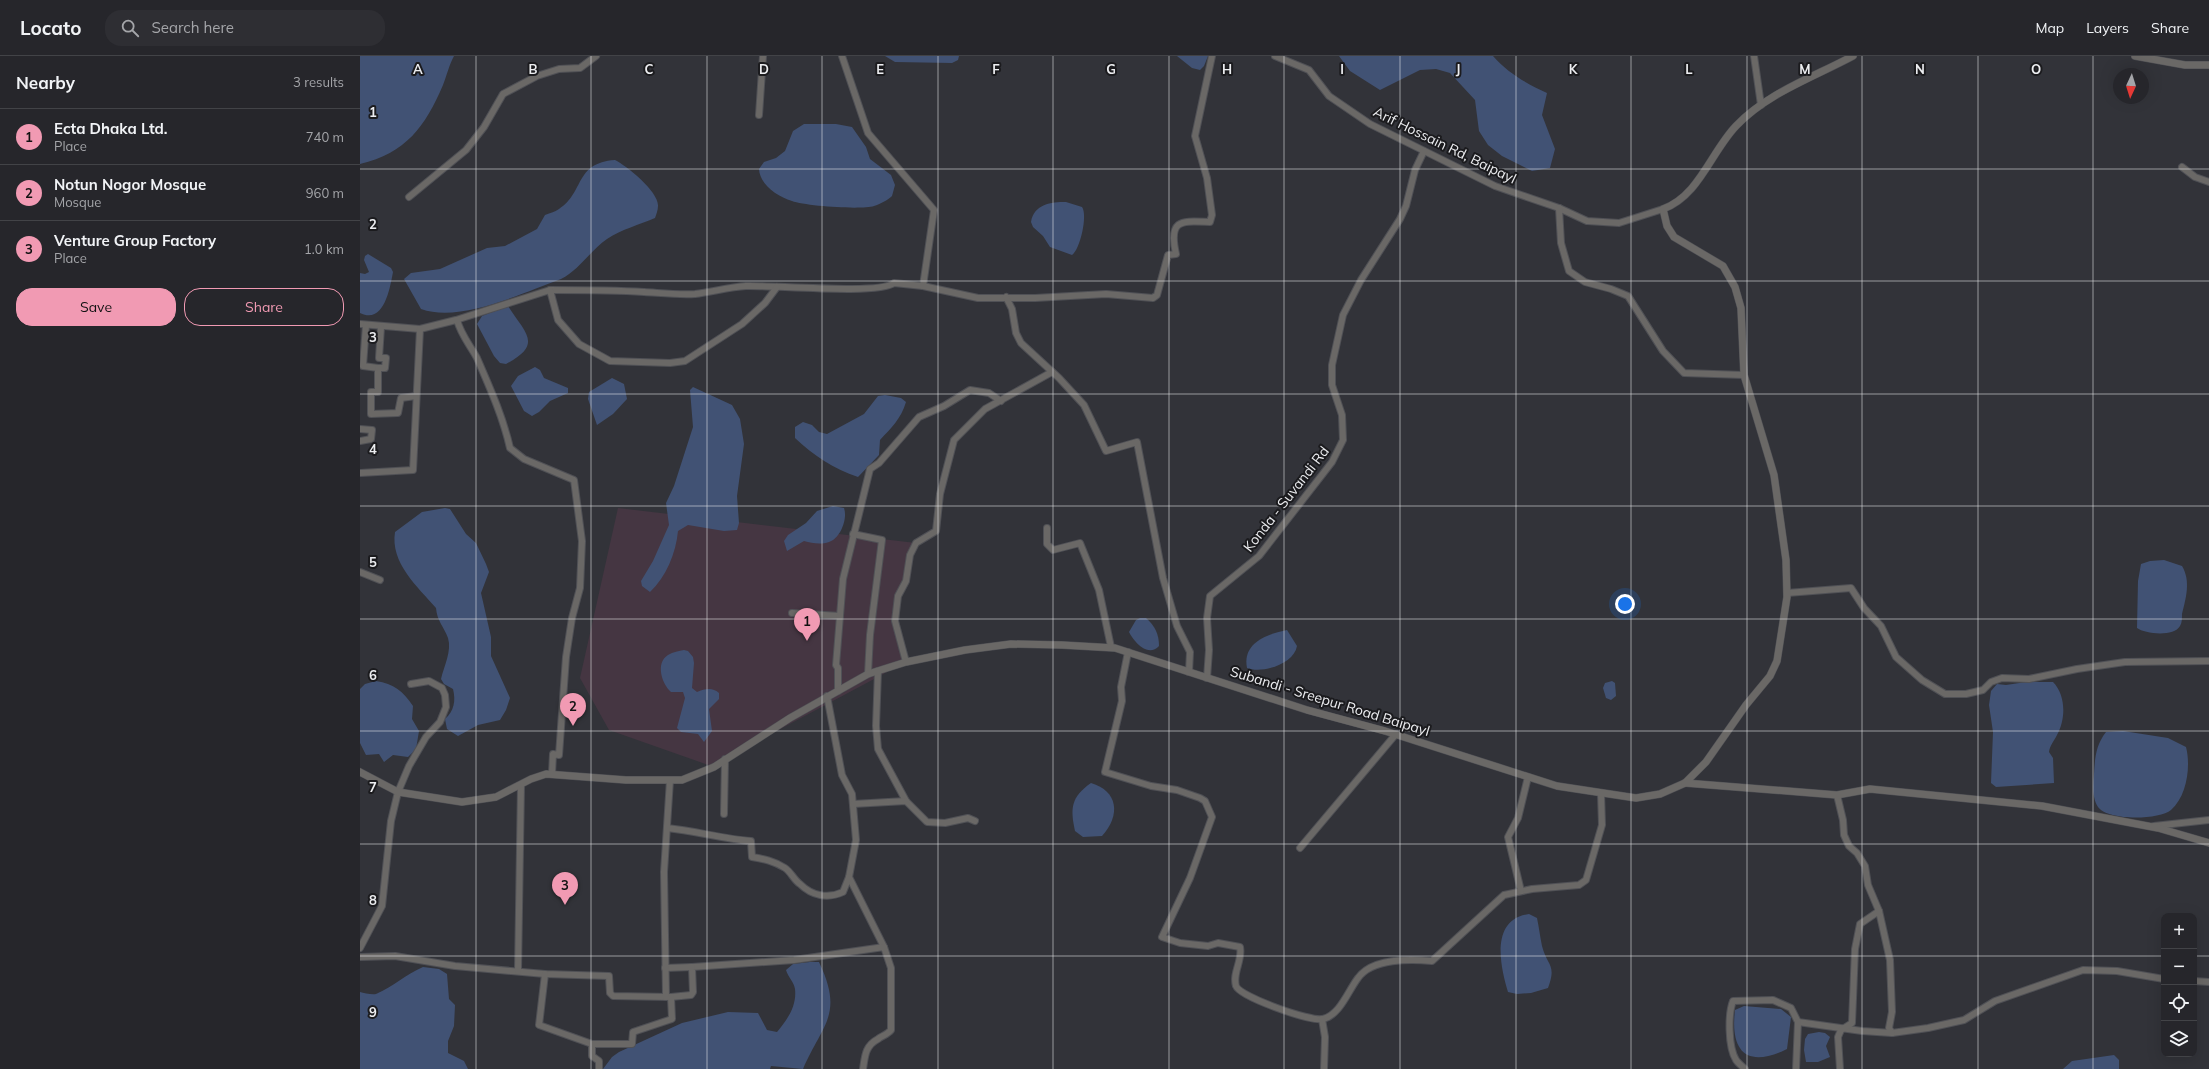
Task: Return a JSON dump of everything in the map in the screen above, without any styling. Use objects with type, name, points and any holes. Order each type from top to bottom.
[{"type":"street","points":[[409,197],[466,150],[484,127],[503,94],[536,76],[559,70],[580,68],[596,56]]},
{"type":"street","points":[[759,115],[763,56]]},
{"type":"street","points":[[842,56],[868,133],[934,210],[923,286]]},
{"type":"street","points":[[381,327],[379,358],[386,358],[385,368],[362,366],[363,324],[381,327],[406,326],[420,329],[457,320],[550,290],[644,292],[664,295],[697,294],[745,286],[875,288],[889,287],[894,283],[923,286],[978,298],[1106,294],[1153,298],[1157,295],[1168,255],[1176,254],[1174,236],[1177,224],[1182,221],[1210,222],[1211,220],[1212,215],[1207,178],[1195,136],[1212,56]]},
{"type":"street","name":"Arif Hossain Rd, Baipayl","points":[[1275,56],[1309,70],[1329,96],[1370,124],[1494,186],[1559,208],[1587,221],[1619,223],[1663,209],[1687,195],[1735,126],[1761,105]]},
{"type":"street","points":[[1754,56],[1761,105],[1853,56]]},
{"type":"street","points":[[2135,56],[2185,66],[2209,65]]},
{"type":"street","name":"Konda - Suvandi Rd","points":[[1207,678],[1209,650],[1207,618],[1210,596],[1213,592],[1240,573],[1259,556],[1332,462],[1340,449],[1343,440],[1342,422],[1332,385],[1332,365],[1343,315],[1361,280],[1400,219],[1406,206],[1415,170],[1424,151]]},
{"type":"street","points":[[2182,167],[2196,177],[2209,182]]},
{"type":"street","points":[[1559,208],[1561,243],[1569,272],[1585,282],[1611,289],[1628,296],[1663,351],[1684,373],[1744,375]]},
{"type":"street","name":"Subandi - Sreepur Road Baipayl","points":[[360,772],[398,792],[462,802],[496,797],[531,779],[552,774],[626,780],[682,780],[714,767],[827,696],[868,674],[906,662],[965,650],[1012,644],[1110,647],[1307,710],[1396,734],[1557,786],[1636,798],[1660,794],[1685,783],[1706,762],[1746,705],[1770,676],[1777,661],[1787,592],[1786,560],[1774,475],[1744,375],[1741,308],[1735,286],[1723,266],[1674,237],[1667,226],[1663,209]]},
{"type":"street","points":[[550,290],[558,320],[579,344],[610,362],[670,363],[685,361],[742,324],[765,303],[777,287]]},
{"type":"street","points":[[1006,298],[1012,309],[1016,333],[1021,343],[1084,405],[1106,451],[1137,442],[1163,578],[1177,626],[1190,652],[1189,672]]},
{"type":"street","points":[[457,320],[460,332],[476,357],[504,423],[510,448],[524,459],[574,480],[582,541],[580,588],[572,618],[564,687],[559,755],[553,754],[552,774]]},
{"type":"street","points":[[360,473],[413,470],[420,329]]},
{"type":"street","points":[[378,368],[378,392],[371,392],[370,414],[398,414],[400,398],[416,396]]},
{"type":"street","points":[[906,662],[895,621],[898,596],[906,581],[910,555],[916,543],[936,531],[940,494],[954,440],[985,409],[1052,372]]},
{"type":"street","points":[[838,691],[838,668],[836,665],[843,579],[870,469],[879,462],[919,417],[944,406],[970,390],[989,393],[1001,400]]},
{"type":"street","points":[[360,429],[372,430],[371,439],[360,440]]},
{"type":"street","points":[[1046,528],[1047,544],[1053,550],[1080,543],[1098,590],[1110,647]]},
{"type":"street","points":[[853,534],[882,540],[870,635],[868,674]]},
{"type":"street","points":[[360,572],[380,580]]},
{"type":"street","points":[[1787,592],[1851,588],[1864,608],[1881,626],[1896,657],[1922,680],[1945,694],[1966,694],[1983,690],[1991,682],[2002,678],[2029,679],[2076,669],[2125,662],[2209,661]]},
{"type":"street","points":[[792,613],[840,616]]},
{"type":"street","points":[[1128,652],[1121,687],[1122,701],[1105,772],[1151,786],[1177,790],[1200,798],[1205,801],[1212,817],[1190,878],[1162,937],[1180,942],[1208,946],[1218,943],[1240,947],[1242,954],[1236,974],[1236,986],[1240,991],[1255,999],[1300,1015],[1322,1019],[1331,1015],[1348,995],[1358,977],[1368,969],[1408,958],[1432,961],[1504,895],[1521,891],[1579,885],[1586,880],[1602,825],[1601,793]]},
{"type":"street","points":[[878,671],[876,726],[878,749],[906,801],[927,822],[945,823],[968,818],[975,821]]},
{"type":"street","points":[[360,948],[382,906],[391,821],[398,792],[409,766],[426,737],[440,722],[446,707],[445,695],[442,688],[429,681],[411,684]]},
{"type":"street","points":[[667,828],[696,831],[729,839],[751,841],[752,857],[770,860],[787,869],[800,885],[815,894],[833,897],[843,892],[849,878],[856,840],[852,794],[842,775],[827,696]]},
{"type":"street","points":[[1300,848],[1396,734]]},
{"type":"street","points":[[724,814],[725,760]]},
{"type":"street","points":[[1521,891],[1508,837],[1518,818],[1528,777]]},
{"type":"street","points":[[545,974],[539,1025],[592,1044],[632,1044],[633,1032],[672,1019],[665,968],[664,872],[670,780]]},
{"type":"street","points":[[1685,783],[1838,795],[1870,789],[2042,806],[2148,826],[2209,844]]},
{"type":"street","points":[[518,971],[521,785]]},
{"type":"street","points":[[1838,795],[1844,820],[1844,835],[1849,846],[1857,853],[1865,866],[1868,885],[1878,912],[1890,960],[1892,1012],[1889,1028],[1892,1033]]},
{"type":"street","points":[[853,804],[906,801]]},
{"type":"street","points":[[2148,826],[2209,820]]},
{"type":"street","points":[[849,878],[884,947],[891,968],[891,1030],[868,1047],[865,1052],[863,1069]]},
{"type":"street","points":[[1840,1069],[1838,1037],[1841,1030],[1852,1023],[1855,949],[1860,924],[1878,912]]},
{"type":"street","points":[[665,968],[794,960],[884,947]]},
{"type":"street","points":[[360,957],[395,956],[455,966],[545,974],[610,976],[610,993],[613,996],[668,997],[691,995],[693,992],[692,967]]},
{"type":"street","points":[[1798,1022],[1862,1031],[1892,1033],[1928,1028],[1964,1020],[1995,1001],[2083,970],[2117,971],[2161,978]]},
{"type":"street","points":[[2197,981],[2209,982]]},
{"type":"street","points":[[1745,1069],[1736,1060],[1732,1043],[1729,1021],[1730,1009],[1733,1001],[1773,1000],[1785,1004],[1791,1008],[1798,1022],[1796,1069]]},
{"type":"street","points":[[1322,1019],[1324,1037],[1324,1069]]},
{"type":"street","points":[[592,1044],[592,1056],[599,1061],[599,1069]]},
{"type":"shaded area","points":[[618,508],[916,543],[895,621],[906,662],[739,751],[714,767],[609,730],[580,678]]},
{"type":"water","points":[[360,56],[454,56],[436,100],[421,126],[402,145],[390,153],[360,164]]},
{"type":"water","points":[[885,56],[959,56],[958,60],[952,63],[895,62]]},
{"type":"water","points":[[1177,56],[1208,56],[1204,66],[1200,70],[1192,68]]},
{"type":"water","points":[[1339,56],[1493,56],[1518,78],[1547,93],[1542,115],[1555,149],[1550,168],[1532,171],[1502,156],[1488,145],[1479,131],[1475,100],[1450,73],[1436,69],[1420,70],[1380,90],[1350,71]]},
{"type":"water","points":[[804,124],[836,124],[852,127],[866,147],[870,159],[891,175],[895,185],[892,196],[884,202],[874,206],[858,208],[833,207],[792,201],[770,189],[762,180],[759,169],[764,162],[776,158],[785,151],[793,131]]},
{"type":"water","points":[[615,160],[641,180],[653,194],[657,200],[658,206],[655,218],[607,239],[579,266],[561,279],[510,298],[473,309],[454,312],[437,312],[421,309],[404,279],[411,273],[440,269],[487,248],[505,246],[537,229],[545,215],[557,210],[567,202],[573,195],[586,172],[602,162]]},
{"type":"water","points":[[1066,202],[1082,207],[1084,211],[1084,224],[1080,240],[1078,247],[1072,255],[1050,247],[1043,236],[1033,227],[1031,222],[1036,211],[1044,205]]},
{"type":"water","points":[[368,254],[391,268],[393,272],[388,295],[380,310],[375,314],[368,315],[360,313],[360,273],[365,274],[369,272],[364,260],[365,256]]},
{"type":"water","points":[[508,306],[525,331],[528,338],[528,344],[525,350],[518,357],[506,364],[500,363],[494,356],[477,324],[482,316]]},
{"type":"water","points":[[535,367],[540,370],[544,378],[568,388],[568,393],[550,401],[539,412],[532,416],[524,411],[511,386],[518,376]]},
{"type":"water","points":[[612,378],[624,384],[627,399],[613,414],[597,425],[588,399],[589,392]]},
{"type":"water","points":[[693,387],[732,405],[740,419],[744,444],[737,496],[739,523],[737,530],[724,531],[688,525],[678,531],[675,548],[669,564],[661,579],[650,592],[642,586],[641,581],[653,561],[669,525],[666,503],[674,486],[693,427],[690,390]]},
{"type":"water","points":[[885,395],[901,398],[906,402],[892,427],[880,440],[879,455],[858,477],[824,461],[795,438],[795,427],[803,422],[812,425],[819,432],[827,434],[864,414],[878,396]]},
{"type":"water","points":[[833,506],[844,508],[845,512],[844,523],[837,537],[829,542],[822,543],[804,541],[787,551],[784,541],[788,535],[806,523],[817,511]]},
{"type":"water","points":[[445,508],[450,509],[466,534],[476,543],[489,572],[481,593],[491,637],[491,656],[510,698],[506,710],[500,720],[478,725],[458,736],[447,729],[445,719],[450,713],[454,702],[453,689],[444,684],[441,679],[449,648],[448,638],[439,620],[436,608],[414,583],[401,564],[395,543],[395,532],[422,512]]},
{"type":"water","points":[[2164,560],[2182,566],[2185,572],[2187,590],[2181,623],[2177,629],[2172,632],[2146,632],[2137,628],[2138,581],[2141,564],[2150,561]]},
{"type":"water","points":[[1146,618],[1156,630],[1159,646],[1155,649],[1150,650],[1142,647],[1134,640],[1129,632],[1136,620]]},
{"type":"water","points":[[1287,630],[1297,646],[1295,652],[1290,658],[1276,666],[1261,670],[1247,668],[1246,659],[1252,646],[1264,637]]},
{"type":"water","points":[[684,650],[688,651],[693,657],[692,688],[697,692],[708,689],[719,693],[719,699],[709,709],[712,731],[704,742],[698,734],[681,732],[677,728],[685,698],[683,692],[671,692],[665,684],[661,674],[664,659],[672,653]]},
{"type":"water","points":[[376,681],[388,684],[398,689],[406,696],[413,706],[412,719],[419,731],[416,749],[408,757],[393,755],[384,762],[379,754],[366,755],[360,743],[360,689],[365,684]]},
{"type":"water","points":[[1612,681],[1615,683],[1616,696],[1611,700],[1606,698],[1603,688],[1605,683]]},
{"type":"water","points":[[2026,682],[2053,682],[2057,687],[2062,700],[2062,722],[2049,752],[2053,758],[2054,783],[1996,787],[1991,783],[1993,732],[1989,705],[1991,691],[1997,684],[2006,685]]},
{"type":"water","points":[[2123,731],[2168,738],[2186,747],[2188,772],[2184,789],[2181,797],[2171,810],[2156,816],[2134,818],[2112,815],[2104,812],[2098,807],[2094,796],[2093,787],[2098,747],[2106,732]]},
{"type":"water","points":[[1091,783],[1107,792],[1114,805],[1114,812],[1108,828],[1102,836],[1083,837],[1075,831],[1073,809],[1079,793]]},
{"type":"water","points":[[1529,914],[1537,918],[1542,946],[1552,974],[1548,988],[1531,993],[1517,994],[1508,992],[1502,970],[1501,945],[1503,934],[1508,925],[1517,918]]},
{"type":"water","points":[[819,962],[830,995],[830,1007],[828,1018],[803,1069],[771,1066],[770,1069],[603,1069],[612,1057],[619,1052],[682,1023],[728,1012],[758,1013],[767,1030],[777,1032],[788,1018],[793,1007],[795,995],[794,986],[786,970],[793,964]]},
{"type":"water","points":[[423,967],[439,969],[447,974],[449,999],[455,1005],[454,1026],[448,1041],[448,1053],[464,1061],[468,1069],[360,1069],[360,992],[376,994]]},
{"type":"water","points":[[1744,1006],[1781,1009],[1791,1017],[1787,1049],[1773,1055],[1761,1057],[1751,1056],[1738,1046],[1734,1024],[1735,1010]]},
{"type":"water","points":[[1819,1032],[1825,1033],[1830,1037],[1826,1046],[1830,1057],[1818,1062],[1806,1062],[1804,1050],[1805,1039],[1808,1034]]},
{"type":"water","points":[[2114,1055],[2119,1060],[2119,1069],[2063,1069],[2072,1061]]},
{"type":"place","name":"Ecta Dhaka Ltd.","points":[[807,641]]},
{"type":"place","name":"Notun Nogor Mosque","points":[[573,726]]},
{"type":"place","name":"Venture Group Factory","points":[[565,905]]}]
